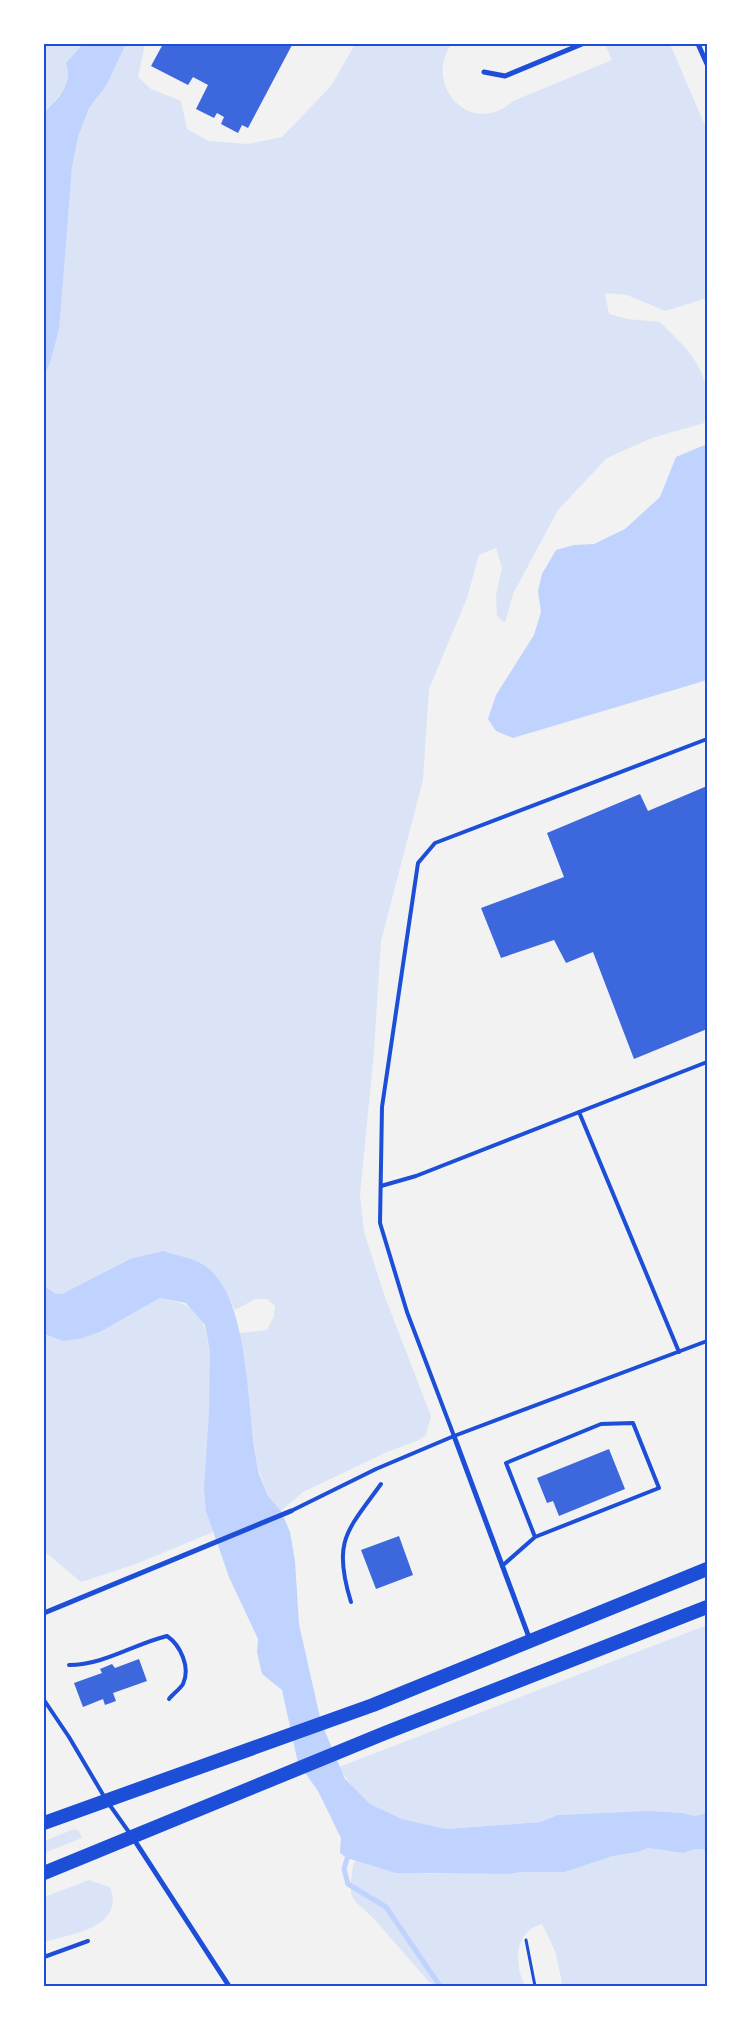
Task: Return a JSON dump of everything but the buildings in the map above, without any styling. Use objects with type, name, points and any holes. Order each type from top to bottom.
[{"type":"highway","points":[[44,1823],[373,1706],[707,1569]]},
{"type":"highway","points":[[44,1873],[385,1734],[707,1607]]},
{"type":"street","points":[[484,72],[505,76],[582,44]]},
{"type":"street","points":[[698,44],[707,64]]},
{"type":"street","points":[[454,1436],[530,1641]]},
{"type":"street","points":[[44,1613],[291,1511]]},
{"type":"street","points":[[133,1838],[229,1986]]},
{"type":"lane","points":[[454,1436],[407,1312],[380,1223],[382,1107],[418,863],[435,843],[707,739]]},
{"type":"lane","points":[[381,1186],[416,1176],[707,1062]]},
{"type":"lane","points":[[579,1112],[679,1352]]},
{"type":"lane","points":[[291,1511],[376,1469],[454,1436],[707,1340]]},
{"type":"lane","points":[[502,1566],[535,1537],[659,1488],[633,1423],[601,1424],[506,1463],[535,1537]]},
{"type":"lane","points":[[351,1602],[343,1576],[343,1543],[353,1524],[382,1484]]},
{"type":"lane","points":[[69,1665],[87,1665],[167,1636],[176,1642],[183,1657],[184,1672],[183,1684],[168,1699]]},
{"type":"lane","points":[[44,1700],[69,1737],[106,1800],[133,1838]]},
{"type":"lane","points":[[44,1957],[88,1941]]},
{"type":"path","points":[[526,1940],[535,1986]]},
{"type":"shaded area","points":[[44,44],[83,44],[70,73],[68,85],[44,113]]},
{"type":"shaded area","points":[[126,44],[145,44],[138,77],[151,89],[181,101],[187,129],[209,141],[248,144],[282,137],[331,86],[355,44],[452,44],[444,59],[443,74],[447,89],[455,101],[467,110],[481,114],[497,111],[513,101],[612,60],[605,44],[670,44],[707,130],[707,298],[665,311],[627,295],[605,293],[609,314],[628,319],[660,322],[692,356],[703,376],[706,388],[707,412],[704,423],[652,438],[607,458],[558,510],[513,594],[505,623],[497,616],[496,595],[502,568],[496,548],[479,555],[467,598],[429,689],[423,780],[381,941],[374,1052],[360,1195],[364,1232],[385,1297],[431,1416],[426,1435],[419,1440],[387,1452],[303,1492],[281,1511],[268,1496],[257,1465],[239,1333],[267,1330],[274,1316],[275,1306],[267,1299],[255,1299],[235,1310],[217,1276],[130,1259],[62,1294],[56,1294],[44,1286],[44,375],[50,363],[72,167],[78,137],[89,108],[106,86]]},
{"type":"shaded area","points":[[160,1298],[184,1304],[192,1309],[202,1320],[205,1329],[210,1352],[211,1525],[213,1532],[136,1564],[81,1582],[44,1551],[44,1334],[63,1341],[100,1332]]},
{"type":"shaded area","points":[[707,1625],[707,1813],[695,1816],[683,1813],[630,1812],[557,1815],[541,1822],[446,1829],[402,1819],[370,1804],[352,1787],[339,1767]]},
{"type":"shaded area","points":[[74,1829],[79,1831],[82,1838],[44,1853],[44,1841]]},
{"type":"shaded area","points":[[648,1848],[683,1853],[696,1849],[707,1850],[707,1986],[560,1986],[562,1982],[555,1951],[542,1924],[533,1928],[521,1941],[518,1958],[521,1977],[525,1986],[437,1986],[429,1982],[375,1920],[355,1901],[351,1894],[353,1865],[356,1860],[387,1870],[426,1874],[565,1872],[613,1856],[638,1852]]},
{"type":"shaded area","points":[[89,1880],[110,1887],[113,1901],[110,1911],[104,1920],[81,1932],[44,1942],[44,1897]]},
{"type":"water","points":[[83,44],[126,44],[106,86],[89,108],[78,137],[72,167],[59,329],[50,363],[44,375],[44,113],[63,91],[68,78],[66,63]]},
{"type":"water","points":[[707,444],[707,680],[513,738],[496,731],[488,719],[496,695],[534,635],[541,612],[538,591],[542,574],[556,550],[574,545],[594,544],[625,529],[660,497],[676,457]]},
{"type":"water","points":[[163,1251],[193,1260],[209,1269],[223,1286],[233,1309],[245,1365],[259,1474],[268,1496],[281,1511],[290,1532],[295,1561],[299,1624],[321,1722],[345,1779],[370,1804],[402,1819],[446,1829],[541,1822],[557,1815],[648,1811],[683,1813],[695,1816],[707,1813],[707,1850],[696,1849],[683,1853],[648,1848],[638,1852],[613,1856],[565,1872],[521,1872],[509,1874],[396,1873],[347,1858],[340,1853],[341,1838],[318,1791],[298,1763],[282,1690],[262,1674],[257,1652],[258,1639],[229,1577],[206,1511],[204,1489],[209,1413],[210,1352],[205,1325],[186,1303],[160,1298],[100,1332],[79,1339],[63,1341],[44,1334],[44,1286],[56,1294],[62,1294],[130,1259]]},
{"type":"waterway","points":[[349,1852],[344,1869],[348,1884],[386,1907],[440,1986]]}]
